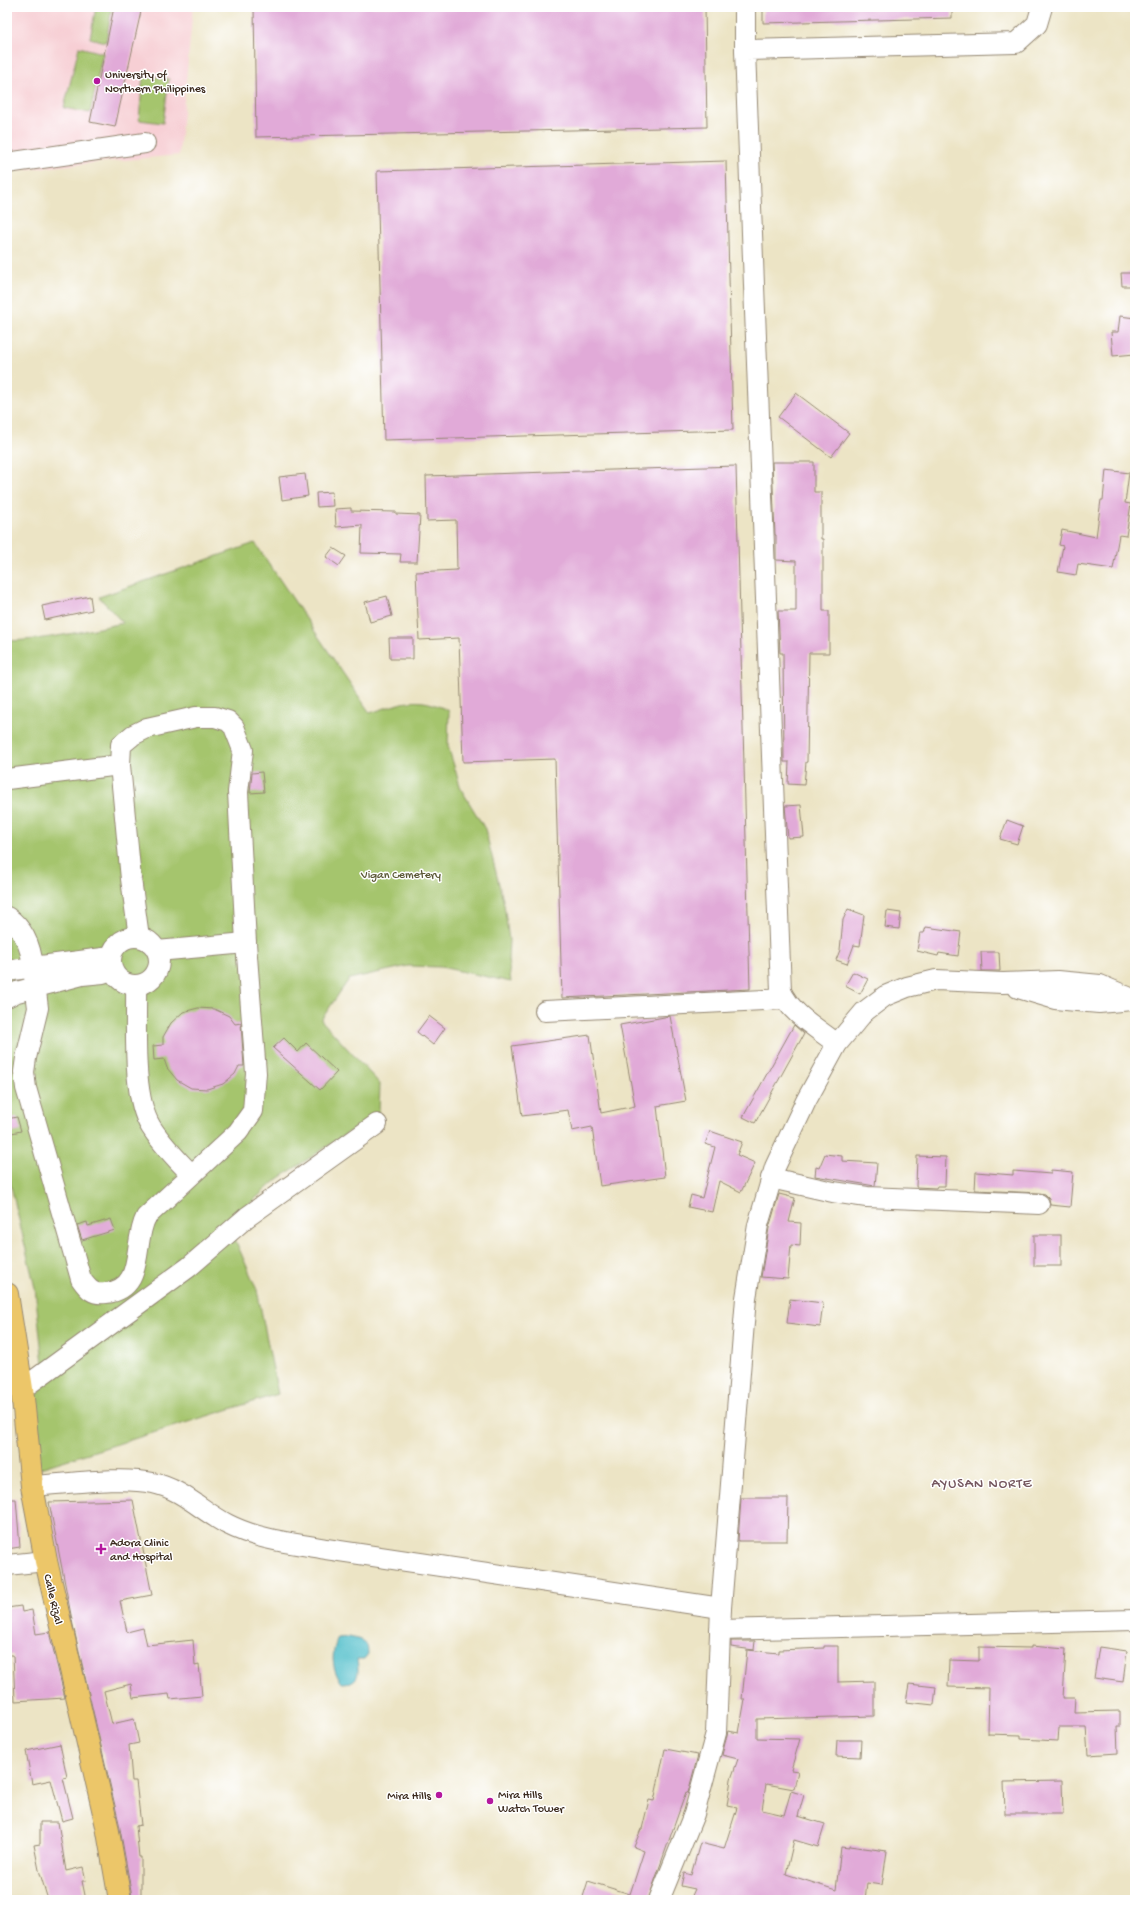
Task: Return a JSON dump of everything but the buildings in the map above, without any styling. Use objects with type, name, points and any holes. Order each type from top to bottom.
[{"type":"main road","name":"Calle Rizal","points":[[7,1294],[22,1389],[32,1486],[46,1561],[107,1826],[120,1900]]},
{"type":"street","points":[[744,7],[781,991],[793,1009],[837,1044]]},
{"type":"street","points":[[745,50],[1016,43],[1037,24],[1042,7]]},
{"type":"street","points":[[7,163],[145,143]]},
{"type":"street","points":[[7,916],[16,923],[23,933],[31,951],[38,1008],[26,1058],[24,1072],[26,1088],[81,1279],[89,1290],[101,1294],[115,1292],[128,1286],[134,1274],[141,1225],[146,1217],[238,1132],[253,1111],[256,1073],[246,943],[238,792],[243,750],[234,727],[228,720],[215,717],[196,717],[147,728],[133,735],[121,745],[120,765],[130,879],[139,937]]},
{"type":"street","points":[[7,779],[120,765]]},
{"type":"street","points":[[130,937],[139,937],[147,940],[157,951],[159,963],[157,971],[152,978],[145,983],[136,985],[123,981],[112,965],[113,950],[122,940],[130,937]]},
{"type":"street","points":[[157,951],[246,943]]},
{"type":"street","points":[[7,971],[34,977],[112,965]]},
{"type":"street","points":[[7,997],[17,992],[34,977]]},
{"type":"street","points":[[659,1900],[694,1814],[716,1733],[721,1608],[746,1298],[758,1225],[771,1178],[806,1101],[837,1044],[864,1012],[885,996],[907,987],[936,980],[1003,983],[1099,994],[1135,1000]]},
{"type":"street","points":[[136,985],[138,1086],[143,1110],[151,1127],[173,1155],[191,1174]]},
{"type":"street","points":[[545,1011],[785,999]]},
{"type":"street","points":[[22,1389],[189,1267],[247,1217],[377,1124]]},
{"type":"street","points":[[771,1178],[833,1192],[867,1197],[1039,1204]]},
{"type":"street","points":[[32,1486],[129,1480],[154,1483],[176,1490],[225,1523],[261,1538],[721,1608]]},
{"type":"street","points":[[7,1565],[46,1561]]},
{"type":"street","points":[[720,1630],[1135,1620]]},
{"type":"shaded area","name":"University of Northern Philippines","points":[[7,7],[193,7],[179,155],[7,171]]},
{"type":"green space","points":[[96,7],[112,7],[106,42],[90,38]]},
{"type":"green space","points":[[79,47],[103,53],[90,113],[64,108]]},
{"type":"green space","points":[[143,75],[169,79],[163,123],[139,120]]},
{"type":"green space","name":"Vigan Cemetery","points":[[255,543],[370,713],[401,703],[410,702],[428,703],[449,711],[448,746],[461,789],[485,829],[504,904],[509,940],[508,960],[511,982],[441,967],[408,966],[349,979],[321,1020],[380,1084],[379,1112],[275,1181],[228,1223],[257,1290],[278,1394],[37,1469],[26,1376],[43,1364],[35,1288],[7,1169],[7,641],[51,637],[123,623],[99,597]]},
{"type":"water","points":[[349,1637],[363,1641],[367,1645],[368,1654],[364,1659],[357,1659],[358,1673],[355,1679],[348,1683],[342,1683],[338,1678],[334,1667],[333,1655],[338,1638]]},
{"type":"place","name":"University of Northern Philippines","points":[[97,81]]},
{"type":"place","name":"Adora Clinic and Hospital","points":[[101,1549]]},
{"type":"place","name":"Mira Hills","points":[[439,1795]]},
{"type":"place","name":"Mira Hills Watch Tower","points":[[490,1801]]},
{"type":"district","name":"AYUSAN NORTE","points":[[982,1482]]}]
